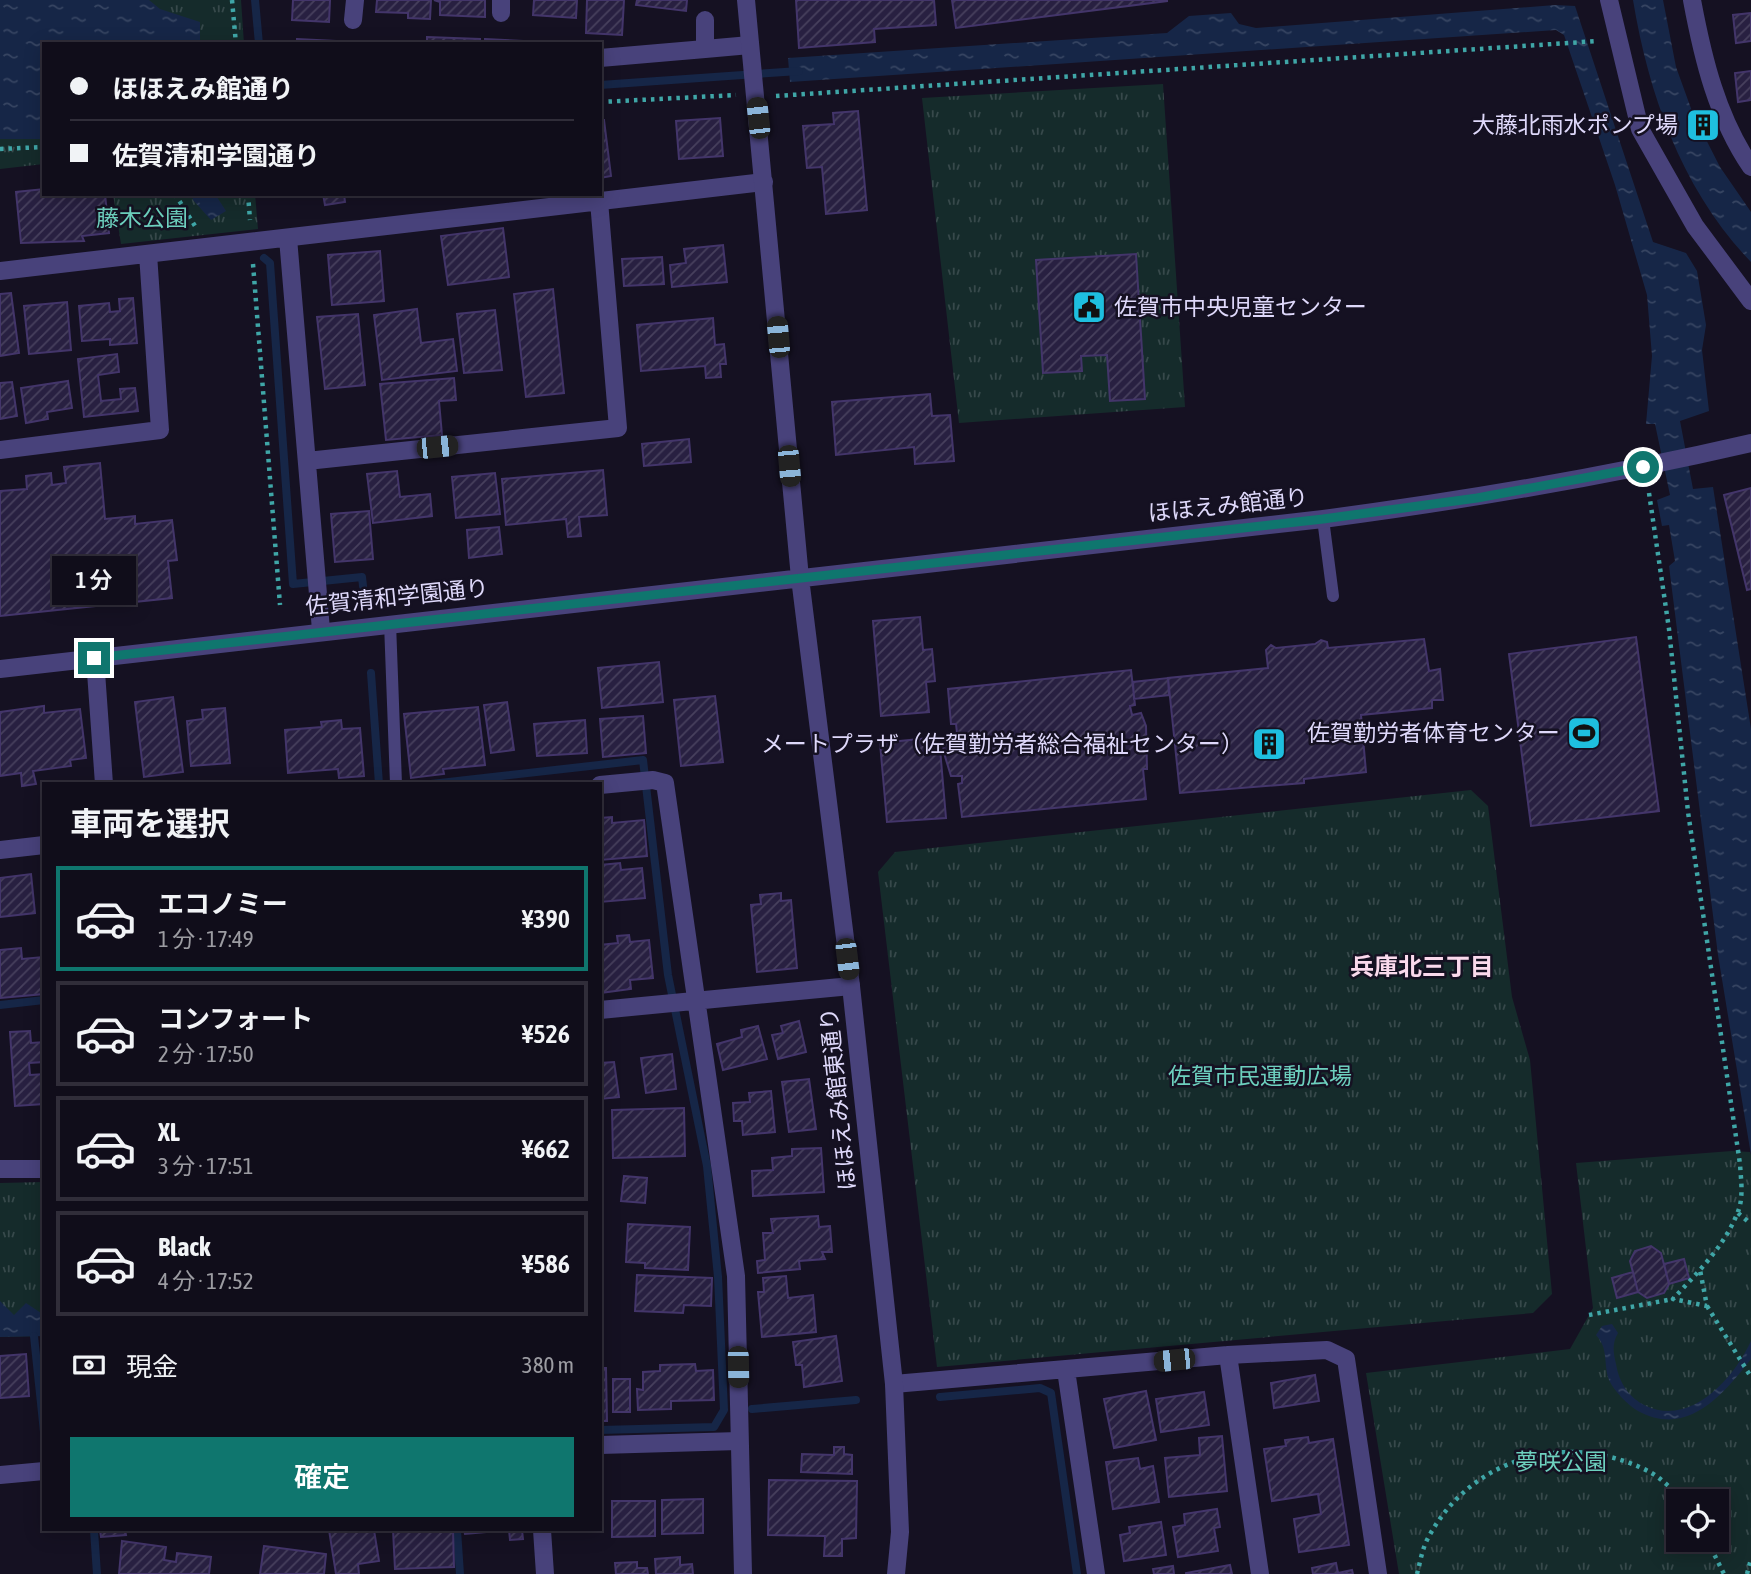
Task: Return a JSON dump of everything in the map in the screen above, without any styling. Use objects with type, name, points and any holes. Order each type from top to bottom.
[{"type":"street","points":[[354,20],[355,0]]},
{"type":"street","name":"ほほえみ館東通り","points":[[746,0],[800,578],[851,986],[894,1384],[900,1532],[896,1574]]},
{"type":"street","points":[[1609,0],[1616,41],[1640,129],[1695,226],[1751,301]]},
{"type":"street","points":[[1692,0],[1705,68],[1739,149],[1751,167]]},
{"type":"street","points":[[705,20],[705,49]]},
{"type":"street","points":[[602,58],[705,49],[751,50]]},
{"type":"street","points":[[0,271],[764,182]]},
{"type":"street","points":[[307,461],[618,428],[599,201]]},
{"type":"street","points":[[288,238],[321,630]]},
{"type":"street","points":[[0,450],[160,430],[148,254]]},
{"type":"street","name":"ほほえみ館通り","points":[[800,578],[1323,519],[1477,498],[1659,464],[1751,443]]},
{"type":"street","name":"佐賀清和学園通り","points":[[0,669],[390,622],[800,578]]},
{"type":"street","points":[[94,658],[104,782]]},
{"type":"street","points":[[602,785],[646,781],[665,783],[689,1000],[724,1177],[736,1276],[743,1574]]},
{"type":"street","points":[[0,850],[42,845]]},
{"type":"street","points":[[602,1010],[851,986]]},
{"type":"street","points":[[0,1169],[42,1169]]},
{"type":"street","points":[[894,1384],[1228,1355],[1327,1350],[1346,1359],[1378,1574]]},
{"type":"street","points":[[1228,1355],[1260,1574]]},
{"type":"street","points":[[1066,1370],[1096,1574]]},
{"type":"street","points":[[602,1445],[739,1441]]},
{"type":"street","points":[[0,1475],[42,1471]]},
{"type":"street","points":[[542,1531],[545,1574]]},
{"type":"lane","points":[[1323,519],[1333,596]]},
{"type":"lane","points":[[390,622],[396,782]]},
{"type":"path","points":[[232,0],[236,42]]},
{"type":"path","points":[[602,102],[730,94],[755,96],[1551,43],[1616,41]]},
{"type":"path","points":[[0,149],[42,147]]},
{"type":"path","points":[[176,196],[197,229]]},
{"type":"path","points":[[248,196],[280,605]]},
{"type":"path","points":[[1648,493],[1669,629],[1688,812],[1740,1164],[1742,1194],[1738,1213],[1700,1270],[1673,1299]]},
{"type":"path","points":[[1738,1213],[1751,1224]]},
{"type":"path","points":[[1700,1270],[1707,1306],[1751,1377]]},
{"type":"path","points":[[1589,1315],[1673,1299],[1707,1306]]},
{"type":"path","points":[[1417,1574],[1427,1539],[1457,1496],[1499,1466],[1549,1451],[1601,1453],[1650,1472],[1670,1489]]},
{"type":"path","points":[[1713,1552],[1724,1574]]},
{"type":"path","points":[[1747,1574],[1751,1559]]},
{"type":"green space","name":"藤木公園","points":[[0,0],[241,0],[244,42],[42,42],[42,164],[0,169]]},
{"type":"green space","points":[[1163,84],[1185,407],[959,423],[922,98]]},
{"type":"green space","name":"藤木公園","points":[[113,196],[255,196],[258,229],[121,244]]},
{"type":"green space","name":"佐賀市民運動広場","points":[[1471,790],[1488,806],[1512,997],[1530,1060],[1552,1294],[1533,1313],[937,1367],[878,872],[895,852]]},
{"type":"green space","name":"夢咲公園","points":[[1732,1151],[1750,1152],[1751,1574],[1399,1574],[1366,1373],[1570,1349],[1593,1308],[1576,1163]]},
{"type":"green space","points":[[42,1182],[42,1336],[0,1337],[0,1183]]},
{"type":"water","name":"藤木公園","points":[[0,0],[149,0],[160,9],[200,22],[200,42],[42,42],[42,139],[0,139]]},
{"type":"water","points":[[1633,0],[1663,0],[1676,67],[1693,114],[1720,167],[1751,212],[1751,262],[1706,204],[1672,140],[1648,71]]},
{"type":"water","points":[[1555,5],[1575,6],[1653,242],[1686,253],[1697,271],[1706,325],[1702,350],[1709,411],[1680,421],[1693,489],[1713,487],[1751,729],[1751,1155],[1718,955],[1669,566],[1675,561],[1669,525],[1662,526],[1657,500],[1670,495],[1655,424],[1646,424],[1652,356],[1647,295],[1615,185],[1564,35],[1556,30],[790,82],[788,58],[1167,33],[1189,16],[1231,13],[1239,24],[1256,28]]},
{"type":"water","points":[[192,196],[216,196],[226,211],[211,220]]},
{"type":"water","points":[[0,1301],[14,1315],[26,1303],[42,1314],[42,1336],[0,1337]]},
{"type":"water","points":[[1612,1324],[1618,1333],[1614,1352],[1622,1384],[1640,1403],[1663,1411],[1679,1410],[1709,1395],[1734,1370],[1751,1341],[1751,1359],[1728,1386],[1702,1409],[1688,1416],[1656,1418],[1630,1405],[1609,1380],[1604,1351],[1596,1335],[1602,1326]]},
{"type":"building","points":[[293,0],[330,0],[329,22],[292,20]]},
{"type":"building","points":[[377,0],[431,0],[430,19],[408,18],[408,13],[376,12]]},
{"type":"building","points":[[434,0],[485,0],[485,17],[440,15],[440,2]]},
{"type":"building","points":[[534,0],[577,0],[576,18],[533,15]]},
{"type":"building","points":[[587,0],[624,0],[622,35],[586,33]]},
{"type":"building","points":[[637,0],[687,0],[686,11],[636,5]]},
{"type":"building","points":[[796,0],[934,0],[936,25],[874,29],[875,42],[799,48]]},
{"type":"building","points":[[952,0],[1167,0],[1167,1],[956,28]]},
{"type":"building","points":[[1751,13],[1751,41],[1736,43],[1733,15]]},
{"type":"building","points":[[427,37],[480,39],[480,42],[427,42]]},
{"type":"building","points":[[297,39],[355,42],[297,42]]},
{"type":"building","points":[[485,39],[543,42],[485,42]]},
{"type":"building","points":[[1751,71],[1751,100],[1738,102],[1735,73]]},
{"type":"building","points":[[858,111],[867,210],[826,214],[822,167],[807,168],[803,126],[834,124],[833,113]]},
{"type":"building","points":[[720,118],[723,156],[679,159],[676,121]]},
{"type":"building","points":[[602,120],[604,120],[611,176],[602,178]]},
{"type":"building","points":[[42,189],[42,196],[105,196],[109,233],[82,236],[84,241],[21,243],[16,192]]},
{"type":"building","points":[[323,196],[344,196],[345,202],[325,205]]},
{"type":"building","points":[[503,228],[509,277],[448,285],[441,236]]},
{"type":"building","points":[[723,245],[727,282],[672,287],[670,265],[686,263],[684,249]]},
{"type":"building","points":[[380,251],[384,301],[332,305],[328,255]]},
{"type":"building","name":"佐賀市中央児童センター","points":[[1136,254],[1145,399],[1110,401],[1107,355],[1081,356],[1082,371],[1043,373],[1036,260]]},
{"type":"building","points":[[662,257],[664,284],[624,286],[622,259]]},
{"type":"building","points":[[553,289],[564,393],[526,397],[514,294]]},
{"type":"building","points":[[11,293],[19,353],[0,356],[0,294]]},
{"type":"building","points":[[133,298],[137,343],[110,345],[110,339],[82,341],[79,306],[109,303],[110,312],[120,311],[119,299]]},
{"type":"building","points":[[67,302],[71,350],[29,354],[24,306]]},
{"type":"building","points":[[417,309],[421,343],[453,339],[457,371],[382,380],[374,315]]},
{"type":"building","points":[[495,310],[502,370],[464,373],[457,314]]},
{"type":"building","points":[[358,314],[365,385],[325,389],[317,317]]},
{"type":"building","points":[[713,318],[715,345],[724,344],[726,364],[720,364],[721,377],[706,378],[705,366],[641,371],[637,325]]},
{"type":"building","points":[[117,354],[119,372],[98,375],[101,401],[121,399],[120,389],[135,388],[138,411],[84,417],[78,359]]},
{"type":"building","points":[[454,378],[456,400],[439,401],[442,435],[386,440],[380,384]]},
{"type":"building","points":[[68,381],[72,408],[47,412],[48,419],[26,423],[21,388]]},
{"type":"building","points":[[12,382],[17,416],[0,419],[0,383]]},
{"type":"building","points":[[930,394],[932,416],[950,415],[954,461],[915,464],[914,447],[836,455],[832,402]]},
{"type":"building","points":[[689,439],[691,462],[644,466],[642,444]]},
{"type":"building","points":[[100,463],[105,519],[135,516],[135,524],[172,520],[177,560],[168,561],[172,598],[0,616],[0,491],[27,489],[26,476],[51,473],[52,485],[66,483],[64,467]]},
{"type":"building","points":[[603,470],[607,515],[579,517],[581,536],[568,537],[566,519],[506,525],[502,479]]},
{"type":"building","points":[[397,471],[400,497],[430,494],[432,516],[373,523],[367,474]]},
{"type":"building","points":[[495,473],[500,514],[456,518],[452,477]]},
{"type":"building","points":[[1751,488],[1751,589],[1747,590],[1724,495]]},
{"type":"building","points":[[369,511],[373,559],[335,562],[331,514]]},
{"type":"building","points":[[499,527],[502,554],[469,558],[467,530]]},
{"type":"building","points":[[920,617],[923,650],[932,649],[935,681],[926,682],[929,712],[881,716],[873,621]]},
{"type":"building","name":"佐賀勤労者体育センター","points":[[1636,637],[1659,811],[1531,826],[1509,654]]},
{"type":"building","name":"メートプラザ（佐賀勤労者総合福祉センター）","points":[[1424,639],[1429,671],[1440,669],[1443,700],[1432,700],[1432,708],[1361,715],[1366,772],[1304,779],[1304,783],[1180,793],[1168,678],[1268,668],[1266,650],[1271,645],[1276,648],[1315,644],[1321,640],[1327,642],[1328,648]]},
{"type":"building","points":[[659,662],[663,702],[602,708],[598,668]]},
{"type":"building","points":[[1131,670],[1135,705],[1130,706],[1132,715],[1141,713],[1146,726],[1147,769],[1143,769],[1146,799],[962,817],[958,784],[962,783],[962,776],[951,776],[943,750],[947,734],[957,733],[956,724],[951,724],[948,689]]},
{"type":"building","points":[[1168,678],[1169,695],[1134,699],[1133,682]]},
{"type":"building","points":[[715,696],[723,762],[681,766],[674,700]]},
{"type":"building","points":[[173,697],[183,772],[144,777],[135,702]]},
{"type":"building","points":[[507,702],[514,750],[491,753],[484,705]]},
{"type":"building","points":[[44,706],[44,713],[80,709],[86,758],[70,760],[71,766],[33,771],[36,784],[22,786],[21,773],[0,776],[0,712]]},
{"type":"building","points":[[478,707],[485,765],[443,769],[444,774],[411,778],[404,714]]},
{"type":"building","points":[[225,708],[230,763],[191,766],[187,721],[203,719],[202,710]]},
{"type":"building","points":[[643,716],[646,753],[603,757],[600,719]]},
{"type":"building","points":[[341,720],[342,729],[360,728],[364,776],[339,778],[338,769],[288,773],[285,730],[322,727],[321,722]]},
{"type":"building","points":[[585,720],[587,753],[537,756],[534,724]]},
{"type":"building","points":[[939,737],[946,818],[887,822],[880,743]]},
{"type":"building","points":[[612,817],[612,823],[644,820],[647,856],[602,860],[602,818]]},
{"type":"building","points":[[620,863],[621,870],[642,868],[645,898],[602,902],[602,865]]},
{"type":"building","points":[[31,874],[35,913],[0,917],[0,878]]},
{"type":"building","points":[[781,893],[781,901],[791,900],[797,968],[757,972],[751,905],[761,904],[760,895]]},
{"type":"building","points":[[629,935],[630,942],[649,940],[653,978],[630,980],[631,989],[602,993],[602,945],[618,943],[617,936]]},
{"type":"building","points":[[21,948],[22,959],[42,957],[42,994],[0,998],[0,950]]},
{"type":"building","points":[[799,1021],[806,1052],[778,1059],[772,1035],[783,1033],[781,1026]]},
{"type":"building","points":[[758,1026],[767,1059],[723,1070],[717,1044],[742,1037],[741,1030]]},
{"type":"building","points":[[30,1031],[31,1043],[42,1042],[42,1062],[29,1063],[30,1075],[42,1074],[42,1104],[15,1106],[10,1032]]},
{"type":"building","points":[[672,1054],[676,1089],[646,1093],[641,1058]]},
{"type":"building","points":[[614,1062],[619,1097],[602,1099],[602,1063]]},
{"type":"building","points":[[809,1079],[816,1129],[789,1132],[782,1082]]},
{"type":"building","points":[[771,1091],[775,1132],[743,1135],[742,1121],[734,1121],[733,1103],[750,1102],[749,1093]]},
{"type":"building","points":[[684,1108],[685,1156],[613,1158],[612,1110]]},
{"type":"building","points":[[821,1148],[824,1192],[753,1196],[752,1171],[773,1170],[772,1158],[792,1156],[792,1149]]},
{"type":"building","points":[[624,1176],[647,1178],[645,1203],[621,1201]]},
{"type":"building","points":[[818,1216],[819,1227],[830,1226],[832,1252],[822,1252],[825,1259],[799,1261],[800,1269],[758,1273],[757,1261],[765,1260],[763,1233],[773,1233],[771,1219]]},
{"type":"building","points":[[628,1224],[690,1227],[688,1270],[645,1268],[645,1263],[626,1262]]},
{"type":"building","points":[[1651,1246],[1661,1253],[1669,1284],[1664,1293],[1647,1298],[1638,1292],[1630,1261],[1635,1251]]},
{"type":"building","points":[[1684,1259],[1689,1278],[1669,1284],[1664,1264]]},
{"type":"building","points":[[1633,1272],[1638,1292],[1617,1298],[1612,1278]]},
{"type":"building","points":[[637,1275],[712,1278],[711,1306],[684,1305],[683,1313],[635,1311]]},
{"type":"building","points":[[786,1276],[788,1298],[813,1295],[816,1332],[762,1337],[758,1292],[764,1292],[763,1278]]},
{"type":"building","points":[[836,1336],[842,1381],[804,1387],[802,1365],[796,1365],[793,1342]]},
{"type":"building","points":[[26,1354],[29,1396],[0,1398],[0,1356]]},
{"type":"building","points":[[695,1364],[696,1371],[713,1370],[714,1400],[671,1401],[671,1409],[638,1410],[637,1389],[643,1390],[643,1372],[660,1371],[660,1365]]},
{"type":"building","points":[[602,1368],[606,1368],[607,1421],[602,1421]]},
{"type":"building","points":[[1315,1375],[1319,1401],[1274,1408],[1271,1383]]},
{"type":"building","points":[[613,1379],[630,1379],[630,1412],[613,1412]]},
{"type":"building","points":[[1146,1391],[1156,1440],[1114,1448],[1104,1399]]},
{"type":"building","points":[[1204,1392],[1209,1425],[1161,1432],[1156,1399]]},
{"type":"building","points":[[1222,1436],[1227,1491],[1169,1497],[1165,1458],[1200,1455],[1199,1438]]},
{"type":"building","points":[[1308,1437],[1309,1443],[1333,1439],[1349,1545],[1299,1552],[1294,1519],[1321,1514],[1318,1494],[1272,1501],[1264,1449],[1286,1446],[1285,1440]]},
{"type":"building","points":[[834,1447],[844,1447],[844,1454],[852,1455],[852,1474],[801,1472],[802,1454],[834,1455]]},
{"type":"building","points":[[1138,1458],[1140,1469],[1153,1466],[1159,1502],[1113,1509],[1106,1462]]},
{"type":"building","points":[[769,1480],[857,1481],[856,1538],[842,1539],[842,1556],[824,1556],[825,1536],[768,1535]]},
{"type":"building","points":[[703,1499],[703,1533],[662,1534],[662,1500]]},
{"type":"building","points":[[612,1501],[655,1501],[655,1536],[612,1537]]},
{"type":"building","points":[[1217,1509],[1220,1527],[1214,1528],[1218,1551],[1178,1557],[1173,1527],[1185,1525],[1184,1514]]},
{"type":"building","points":[[1161,1522],[1166,1555],[1124,1561],[1120,1535],[1130,1533],[1129,1527]]},
{"type":"building","points":[[100,1531],[125,1531],[126,1535],[101,1537]]},
{"type":"building","points":[[329,1531],[374,1531],[379,1561],[358,1564],[359,1574],[336,1574]]},
{"type":"building","points":[[393,1531],[453,1531],[454,1567],[395,1569]]},
{"type":"building","points":[[464,1531],[498,1531],[465,1534]]},
{"type":"building","points":[[509,1531],[522,1531],[523,1539],[510,1540]]},
{"type":"building","points":[[122,1541],[166,1547],[164,1560],[176,1562],[177,1553],[211,1557],[209,1574],[119,1574]]},
{"type":"building","points":[[264,1546],[326,1554],[324,1574],[260,1574]]},
{"type":"building","points":[[680,1557],[680,1565],[692,1564],[693,1574],[656,1574],[655,1559]]},
{"type":"building","points":[[637,1562],[637,1568],[647,1568],[648,1574],[616,1574],[615,1563]]},
{"type":"building","points":[[1336,1563],[1338,1573],[1352,1570],[1353,1574],[1313,1574],[1312,1568]]},
{"type":"building","points":[[1230,1565],[1232,1574],[1186,1574],[1186,1573]]},
{"type":"building","points":[[1173,1566],[1174,1574],[1154,1574],[1153,1569]]},
{"type":"waterway","points":[[255,0],[259,42]]},
{"type":"waterway","points":[[602,85],[799,71]]},
{"type":"waterway","points":[[264,258],[270,263],[293,584],[362,577],[363,586]]},
{"type":"waterway","points":[[371,673],[379,782]]},
{"type":"waterway","points":[[449,782],[643,760],[668,975],[707,1166],[718,1277],[724,1410],[714,1427],[602,1430]]},
{"type":"waterway","points":[[0,1005],[42,1000]]},
{"type":"waterway","points":[[34,1336],[42,1413]]},
{"type":"waterway","points":[[940,1397],[1040,1388],[1051,1393],[1077,1574]]},
{"type":"waterway","points":[[752,1409],[856,1400]]},
{"type":"waterway","points":[[94,1531],[97,1574]]},
{"type":"waterway","points":[[457,1531],[460,1574]]},
{"type":"place","name":"大藤北雨水ポンプ場","points":[[1703,125]]},
{"type":"place","name":"佐賀市中央児童センター","points":[[1089,307]]},
{"type":"place","name":"佐賀勤労者体育センター","points":[[1584,733]]},
{"type":"place","name":"メートプラザ（佐賀勤労者総合福祉センター）","points":[[1269,744]]},
{"type":"district","name":"兵庫北三丁目","points":[[1422,966]]},
{"type":"route","points":[[94,658],[321,630],[1323,519],[1477,498],[1643,467]]}]
